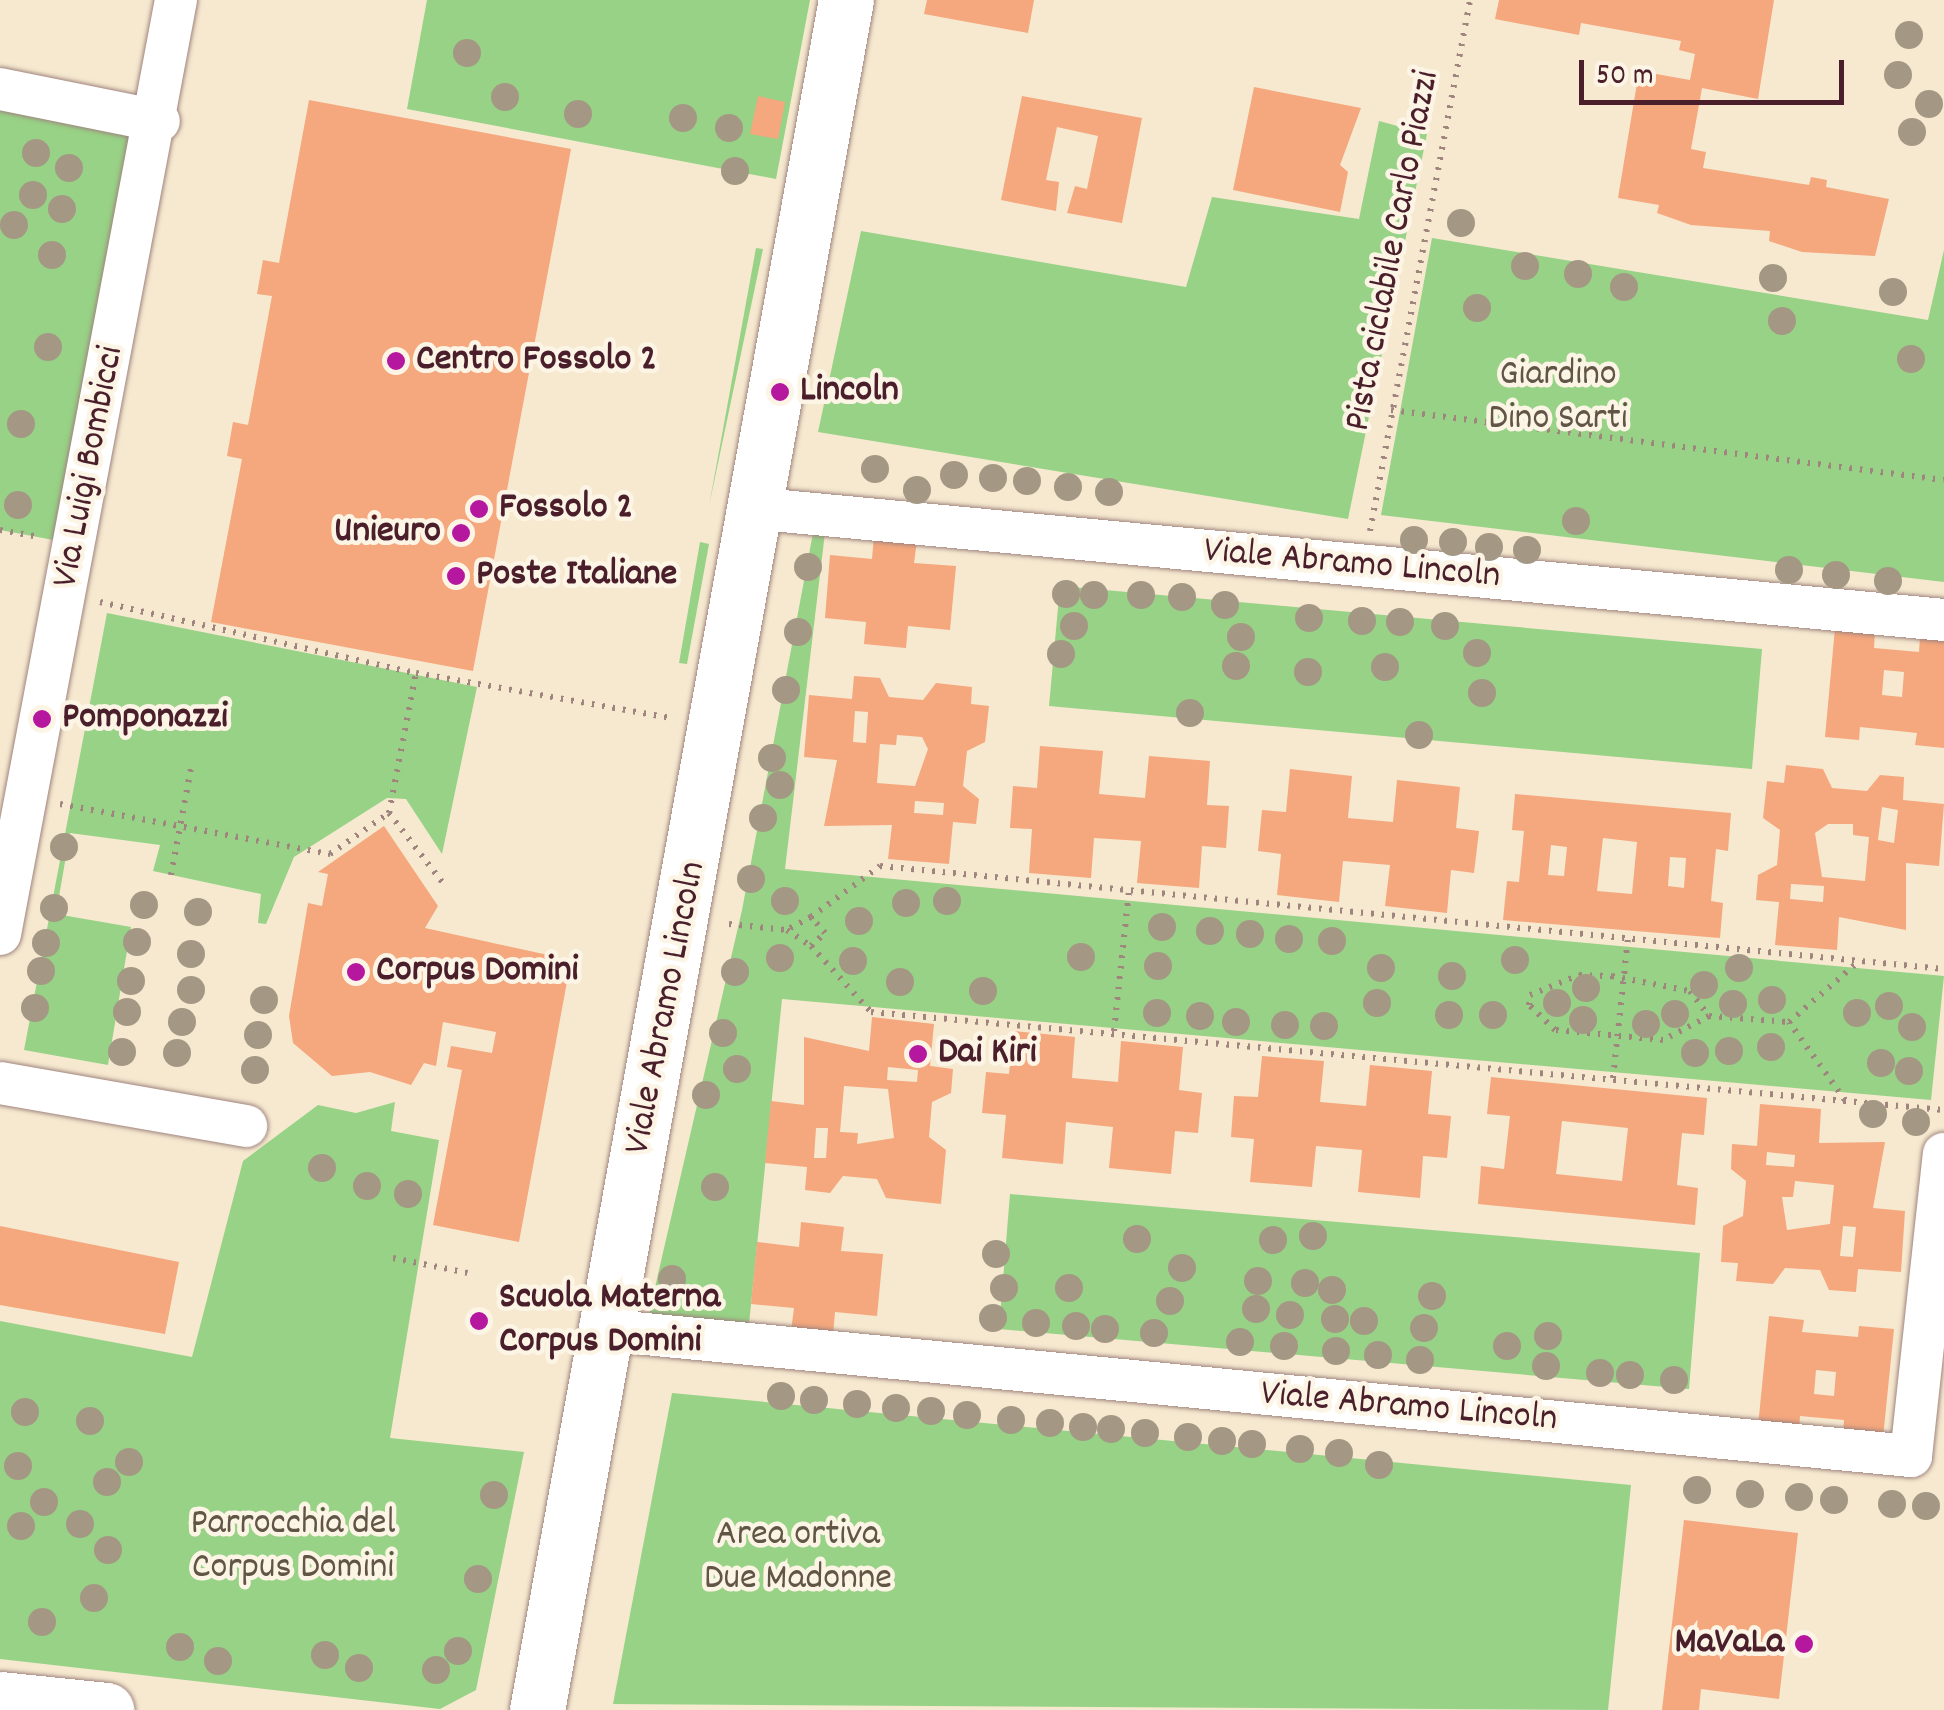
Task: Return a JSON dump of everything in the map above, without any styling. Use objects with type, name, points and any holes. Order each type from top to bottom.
[{"type":"street","name":"Via Luigi Bombicci","points":[[0,934],[159,121],[176,0]]},
{"type":"street","name":"Viale Abramo Lincoln","points":[[537,1710],[604,1330],[761,508],[846,0]]},
{"type":"street","points":[[0,89],[159,121]]},
{"type":"street","name":"Viale Abramo Lincoln","points":[[761,508],[1944,620]]},
{"type":"street","points":[[0,1083],[246,1126]]},
{"type":"street","name":"Viale Abramo Lincoln","points":[[604,1330],[1911,1456],[1944,1154]]},
{"type":"street","points":[[0,1699],[106,1710]]},
{"type":"path","name":"Pista ciclabile Carlo Piazzi","points":[[1373,512],[1470,0]]},
{"type":"path","points":[[1391,410],[1944,480]]},
{"type":"path","points":[[65,595],[416,674],[680,720]]},
{"type":"path","points":[[29,798],[330,854],[390,813],[416,674]]},
{"type":"path","points":[[171,875],[191,768]]},
{"type":"path","points":[[390,813],[442,884]]},
{"type":"path","points":[[787,930],[880,866],[1944,969]]},
{"type":"path","points":[[1114,1032],[1130,890]]},
{"type":"path","points":[[811,917],[824,932],[811,946]]},
{"type":"path","points":[[729,924],[787,930],[811,946],[871,1012],[1944,1110]]},
{"type":"path","points":[[1613,1078],[1628,938]]},
{"type":"path","points":[[1709,1016],[1690,991],[1624,978],[1579,975],[1530,994],[1555,1030],[1663,1040],[1709,1016],[1789,1022],[1859,961]]},
{"type":"path","points":[[1789,1022],[1845,1100]]},
{"type":"path","points":[[393,1258],[468,1274]]},
{"type":"green space","points":[[427,0],[810,0],[776,179],[407,109]]},
{"type":"green space","points":[[0,89],[159,121],[75,544],[0,530]]},
{"type":"green space","points":[[1379,121],[1427,134],[1348,519],[818,432],[861,231],[1186,287],[1212,197],[1359,219]]},
{"type":"green space","name":"Giardino Dino Sarti","points":[[1432,238],[1928,320],[1944,250],[1944,582],[1381,515]]},
{"type":"green space","points":[[756,248],[763,249],[709,506]]},
{"type":"green space","points":[[826,524],[785,869],[1944,976],[1931,1100],[782,999],[747,1344],[644,1335],[742,910],[813,533]]},
{"type":"green space","points":[[700,542],[709,544],[687,664],[679,663]]},
{"type":"green space","points":[[1060,586],[1762,649],[1752,769],[1049,706]]},
{"type":"green space","points":[[107,613],[477,687],[442,854],[406,799],[387,798],[294,857],[266,924],[258,923],[261,894],[153,871],[160,845],[70,833],[56,914],[131,927],[108,1065],[24,1050]]},
{"type":"green space","name":"Parrocchia del Corpus Domini","points":[[395,1102],[391,1131],[439,1140],[390,1438],[524,1452],[476,1690],[440,1709],[0,1659],[0,1321],[192,1357],[243,1161],[318,1105],[356,1113]]},
{"type":"green space","points":[[1010,1194],[1700,1253],[1689,1389],[999,1329]]},
{"type":"green space","name":"Area ortiva Due Madonne","points":[[672,1393],[1631,1485],[1608,1710],[613,1704]]},
{"type":"building","points":[[927,0],[1034,0],[1028,33],[924,14]]},
{"type":"building","points":[[1499,0],[1774,0],[1758,99],[1702,88],[1691,149],[1706,152],[1703,168],[1809,185],[1811,177],[1827,180],[1826,187],[1889,199],[1875,256],[1802,252],[1769,241],[1770,231],[1691,225],[1657,213],[1659,205],[1618,198],[1639,71],[1690,80],[1695,54],[1679,50],[1681,41],[1581,23],[1579,35],[1495,19]]},
{"type":"building","points":[[1254,87],[1361,108],[1340,165],[1348,172],[1340,212],[1233,190]]},
{"type":"building","points":[[758,96],[785,102],[778,139],[750,134]]},
{"type":"building","points":[[1022,96],[1142,118],[1122,223],[1067,213],[1075,186],[1087,189],[1098,136],[1057,127],[1046,180],[1059,182],[1056,211],[1001,200]]},
{"type":"building","name":"Centro Fossolo 2","points":[[309,100],[571,149],[473,671],[211,622],[242,459],[227,456],[233,422],[248,425],[272,296],[257,294],[263,260],[279,263]]},
{"type":"building","points":[[874,536],[917,540],[914,563],[956,566],[950,630],[908,626],[906,648],[864,644],[866,622],[825,618],[830,555],[872,559]]},
{"type":"building","points":[[1835,628],[1875,632],[1874,648],[1919,652],[1920,636],[1944,639],[1944,748],[1915,745],[1917,733],[1860,727],[1859,740],[1825,737]],"holes":[[[1884,670],[1904,672],[1902,697],[1882,695]]]},
{"type":"building","points":[[854,676],[880,678],[889,697],[923,700],[936,683],[972,687],[971,704],[989,706],[985,742],[967,751],[963,786],[979,799],[976,824],[953,822],[949,864],[888,859],[892,825],[824,826],[837,760],[804,757],[809,695],[852,699]],"holes":[[[855,711],[868,712],[866,743],[853,742]],[[897,735],[922,737],[928,749],[915,786],[877,783],[880,744],[896,745]],[[915,801],[944,803],[943,815],[914,813]]]},
{"type":"building","points":[[1040,746],[1103,751],[1099,794],[1145,798],[1149,756],[1210,761],[1207,805],[1229,806],[1226,848],[1202,846],[1199,888],[1137,883],[1141,841],[1094,838],[1091,878],[1029,873],[1032,829],[1010,828],[1013,786],[1037,788]]},
{"type":"building","points":[[1786,765],[1823,769],[1832,788],[1867,791],[1880,775],[1904,777],[1903,800],[1944,804],[1939,866],[1906,863],[1906,930],[1839,917],[1837,950],[1775,945],[1779,902],[1756,900],[1758,875],[1777,865],[1780,830],[1763,818],[1767,781],[1784,783]],"holes":[[[1882,807],[1898,810],[1894,843],[1878,840]],[[1828,824],[1853,824],[1853,835],[1869,837],[1865,881],[1822,877],[1815,833]],[[1791,884],[1824,886],[1823,902],[1790,899]]]},
{"type":"building","points":[[1290,769],[1352,776],[1348,818],[1393,822],[1397,780],[1460,787],[1456,828],[1479,831],[1474,873],[1451,870],[1447,913],[1385,906],[1390,865],[1343,861],[1339,902],[1277,895],[1281,854],[1258,851],[1262,810],[1286,812]]},
{"type":"building","points":[[1515,794],[1731,813],[1728,851],[1716,849],[1711,901],[1723,903],[1720,938],[1503,920],[1507,881],[1519,882],[1524,831],[1512,830]],"holes":[[[1603,838],[1637,842],[1632,894],[1597,891]],[[1551,845],[1567,847],[1564,876],[1548,875]],[[1670,857],[1686,858],[1684,888],[1668,886]]]},
{"type":"building","points":[[384,826],[438,906],[425,928],[571,960],[519,1242],[433,1225],[462,1070],[447,1067],[451,1046],[492,1053],[496,1032],[443,1022],[436,1066],[424,1063],[411,1085],[370,1072],[332,1076],[293,1043],[289,1016],[308,903],[322,906],[328,874],[318,872]]},
{"type":"building","points":[[872,1017],[934,1024],[930,1066],[953,1069],[951,1093],[932,1102],[929,1137],[946,1150],[941,1204],[886,1198],[877,1179],[843,1176],[830,1193],[805,1190],[807,1167],[765,1163],[771,1101],[804,1105],[804,1037],[869,1051]],"holes":[[[888,1067],[918,1070],[917,1082],[887,1080]],[[844,1086],[888,1089],[894,1138],[857,1144],[858,1133],[840,1132]],[[816,1128],[828,1128],[826,1158],[814,1158]]]},
{"type":"building","points":[[1013,1031],[1075,1037],[1072,1078],[1118,1082],[1121,1041],[1183,1047],[1179,1090],[1202,1093],[1198,1133],[1175,1131],[1171,1174],[1109,1168],[1113,1127],[1066,1122],[1063,1164],[1002,1158],[1006,1115],[982,1113],[986,1072],[1009,1074]]},
{"type":"building","points":[[1262,1056],[1324,1061],[1320,1102],[1366,1106],[1370,1065],[1432,1071],[1428,1114],[1451,1116],[1447,1158],[1423,1156],[1420,1198],[1358,1192],[1362,1150],[1316,1146],[1312,1187],[1250,1182],[1254,1139],[1231,1137],[1234,1096],[1258,1097]]},
{"type":"building","points":[[1491,1077],[1707,1098],[1704,1135],[1682,1133],[1677,1185],[1698,1188],[1695,1225],[1478,1204],[1481,1166],[1504,1169],[1510,1116],[1487,1114]],"holes":[[[1562,1121],[1628,1128],[1622,1181],[1556,1174]]]},
{"type":"building","points":[[1760,1104],[1821,1109],[1819,1143],[1885,1142],[1873,1208],[1905,1211],[1901,1272],[1858,1269],[1856,1292],[1829,1290],[1820,1270],[1785,1268],[1773,1284],[1736,1281],[1738,1263],[1721,1262],[1723,1226],[1743,1216],[1746,1181],[1731,1169],[1732,1144],[1757,1146]],"holes":[[[1767,1152],[1795,1155],[1794,1167],[1766,1165]],[[1795,1181],[1834,1185],[1830,1224],[1787,1230],[1782,1197],[1793,1197]],[[1843,1226],[1856,1227],[1853,1257],[1840,1256]]]},
{"type":"building","points":[[801,1222],[844,1227],[841,1251],[883,1254],[877,1316],[835,1312],[833,1335],[791,1331],[794,1308],[751,1304],[757,1242],[799,1247]]},
{"type":"building","points":[[0,1226],[179,1262],[165,1334],[0,1305]]},
{"type":"building","points":[[1769,1316],[1804,1320],[1802,1332],[1858,1337],[1859,1326],[1894,1329],[1883,1438],[1843,1434],[1844,1420],[1800,1416],[1799,1430],[1758,1426]],"holes":[[[1816,1370],[1836,1372],[1834,1396],[1814,1394]]]},
{"type":"building","points":[[1684,1520],[1798,1533],[1779,1699],[1701,1689],[1699,1710],[1662,1710]]},
{"type":"place","name":"Centro Fossolo 2","points":[[396,361]]},
{"type":"place","name":"Lincoln","points":[[780,392]]},
{"type":"place","name":"Fossolo 2","points":[[479,509]]},
{"type":"place","name":"Unieuro","points":[[461,533]]},
{"type":"place","name":"Poste Italiane","points":[[456,576]]},
{"type":"place","name":"Pomponazzi","points":[[42,719]]},
{"type":"place","name":"Corpus Domini","points":[[356,972]]},
{"type":"place","name":"Dai Kiri","points":[[918,1054]]},
{"type":"place","name":"Scuola Materna Corpus Domini","points":[[479,1321]]},
{"type":"place","name":"MaVaLa","points":[[1804,1644]]}]
